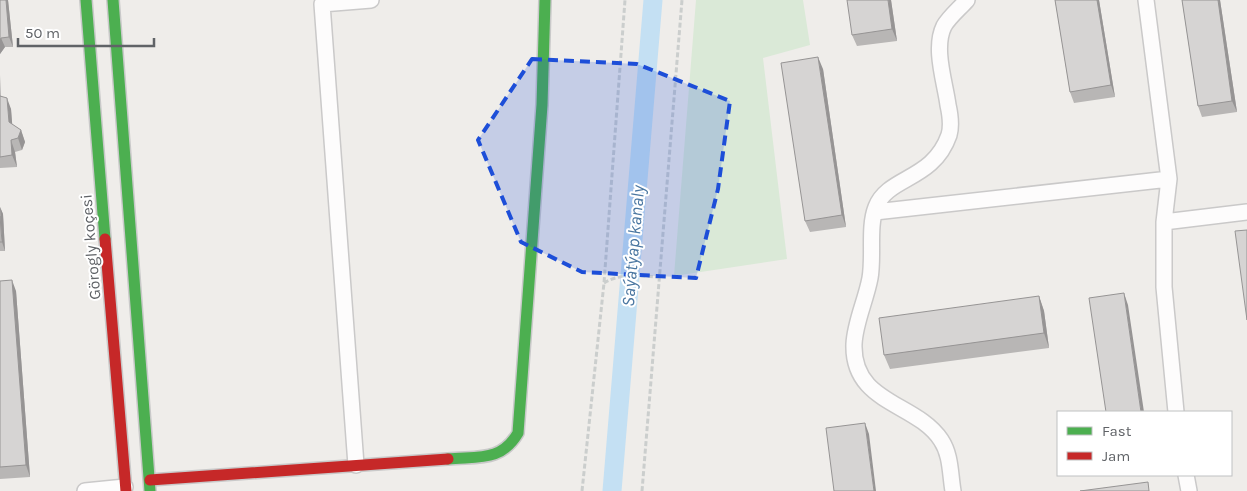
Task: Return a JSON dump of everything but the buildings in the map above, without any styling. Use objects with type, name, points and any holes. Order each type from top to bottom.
[{"type":"street","name":"Görogly koçesi","points":[[86,0],[126,489]]},
{"type":"street","points":[[113,0],[150,485],[356,465],[497,455],[511,445],[518,433],[542,105],[545,0]]},
{"type":"street","points":[[356,465],[322,4],[371,0]]},
{"type":"street","points":[[953,491],[949,453],[940,438],[912,414],[873,392],[865,381],[855,360],[854,344],[857,323],[867,293],[873,262],[873,224],[875,212],[884,193],[925,170],[936,159],[944,148],[950,132],[951,120],[940,46],[944,26],[967,0]]},
{"type":"street","points":[[1146,0],[1169,178],[1164,222],[1164,287],[1176,411]]},
{"type":"street","points":[[875,212],[1169,178]]},
{"type":"street","points":[[1164,222],[1247,212]]},
{"type":"street","points":[[1186,476],[1189,491]]},
{"type":"street","points":[[85,491],[126,489]]},
{"type":"path","points":[[582,491],[604,283],[625,0]]},
{"type":"path","points":[[642,491],[661,278],[682,0]]},
{"type":"path","points":[[604,283],[613,277],[650,276],[661,278]]},
{"type":"highlighted area","points":[[532,59],[637,64],[730,101],[718,189],[696,278],[582,272],[521,242],[478,140]]},
{"type":"green space","points":[[696,0],[803,0],[810,45],[763,58],[787,259],[674,276]]},
{"type":"waterway","name":"Saýatýap kanaly","points":[[612,491],[653,0]]},
{"type":"traffic: fast","points":[[86,0],[105,239]]},
{"type":"traffic: fast","points":[[113,0],[150,491]]},
{"type":"traffic: fast","points":[[448,459],[488,456],[504,449],[518,433],[542,105],[545,0]]},
{"type":"traffic: jam","points":[[105,239],[126,491]]},
{"type":"traffic: jam","points":[[150,480],[448,459]]}]
